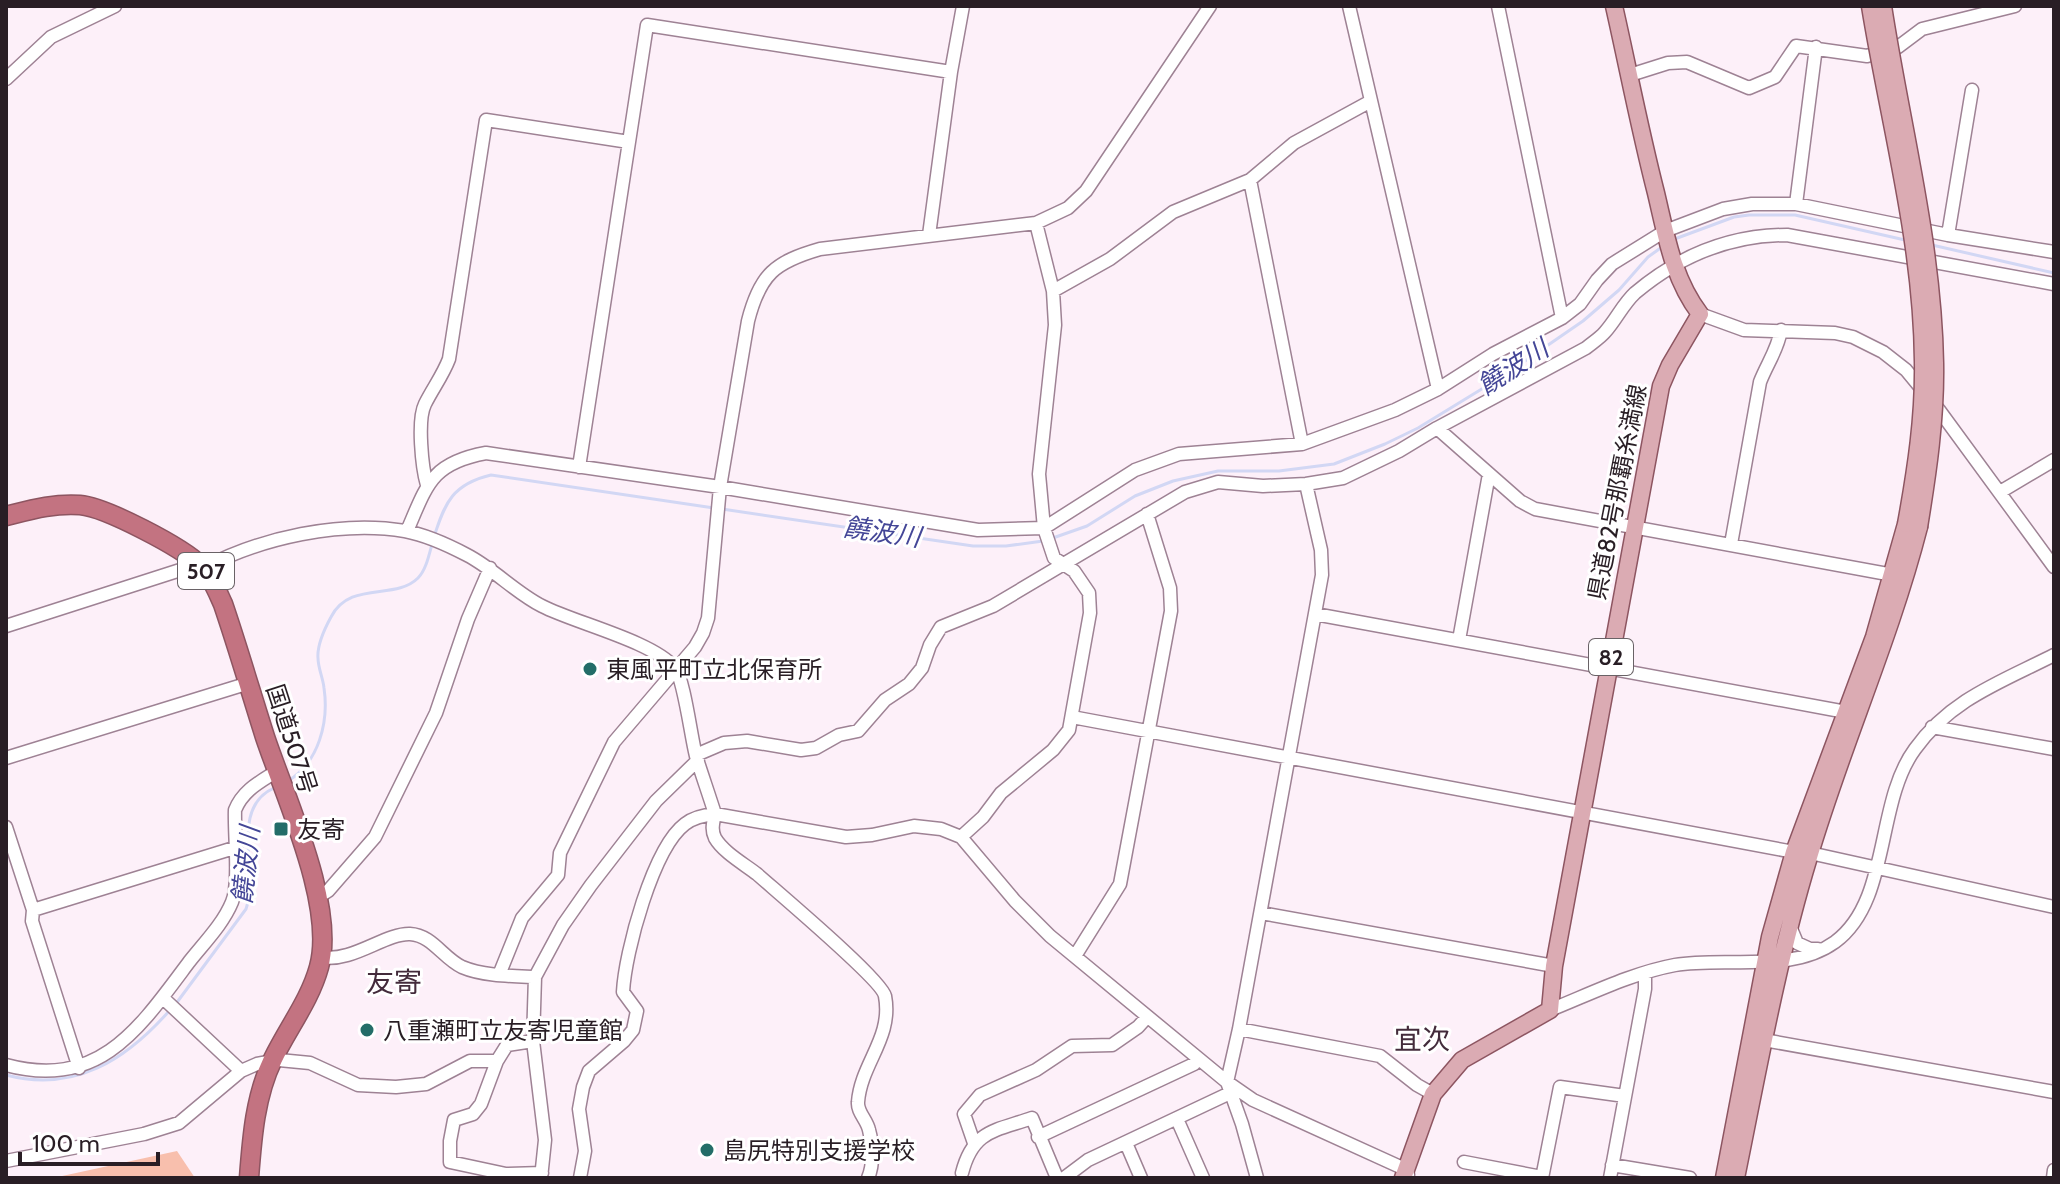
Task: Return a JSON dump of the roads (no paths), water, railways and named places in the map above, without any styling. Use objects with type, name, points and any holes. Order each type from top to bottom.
[{"type":"highway","name":"国道507号","points":[[6,516],[43,507],[82,505],[124,522],[178,549],[202,566],[223,604],[317,898],[322,927],[321,957],[310,989],[272,1061],[258,1103],[249,1178]]},
{"type":"main road","points":[[1614,6],[1673,262],[1681,284],[1700,314]]},
{"type":"main road","points":[[1724,1178],[1772,960],[1802,852],[1846,712],[1912,525],[1922,412],[1920,299],[1870,6]]},
{"type":"main road","points":[[1736,1178],[1764,1040],[1772,960],[1789,923],[1802,852],[1884,644],[1933,428],[1933,309],[1923,233],[1883,6]]},
{"type":"main road","name":"県道82号那覇糸満線","points":[[1550,1010],[1554,966],[1661,386],[1700,314]]},
{"type":"main road","points":[[1406,1175],[1433,1094],[1462,1060],[1550,1010]]},
{"type":"street","points":[[6,79],[51,37],[115,6]]},
{"type":"street","points":[[929,235],[963,6]]},
{"type":"street","points":[[499,975],[522,918],[558,875],[560,853],[614,742],[677,669],[703,633],[708,618],[721,491],[748,321],[753,299],[763,281],[775,267],[795,256],[820,249],[1036,223],[1068,208],[1086,191],[1210,6]]},
{"type":"street","points":[[1349,6],[1438,389]]},
{"type":"street","points":[[1498,6],[1562,318]]},
{"type":"street","points":[[1630,75],[1668,63],[1687,62],[1749,88],[1775,77],[1796,46],[1867,56],[1898,47],[1922,29],[2015,6]]},
{"type":"street","points":[[579,467],[647,25],[951,72]]},
{"type":"street","points":[[1796,204],[1816,47]]},
{"type":"street","points":[[1948,235],[1972,90]]},
{"type":"street","points":[[1053,291],[1110,259],[1173,212],[1250,180],[1294,143],[1371,101]]},
{"type":"street","points":[[427,485],[421,465],[423,407],[449,359],[486,120],[629,142]]},
{"type":"street","points":[[1250,180],[1302,444]]},
{"type":"street","points":[[407,531],[427,485],[441,471],[460,458],[486,453],[978,530],[1045,531],[1135,470],[1179,454],[1302,444],[1395,410],[1562,318],[1580,304],[1612,264],[1666,234],[1723,209],[1752,204],[1796,204],[1948,235],[2054,252]]},
{"type":"street","points":[[961,837],[983,817],[1001,793],[1063,740],[1069,730],[1090,613],[1089,593],[1074,571],[1059,562],[1045,531],[1039,474],[1055,325],[1053,291],[1036,223]]},
{"type":"street","points":[[533,1041],[507,1045],[497,1061],[481,1104],[473,1114],[454,1120],[450,1162],[506,1174],[542,1176],[545,1140],[533,1041],[535,977],[563,925],[591,885],[656,801],[697,758],[724,743],[747,741],[801,750],[816,748],[839,735],[858,731],[885,700],[909,684],[922,668],[930,645],[941,627],[993,606],[1059,562],[1185,492],[1218,482],[1263,486],[1343,478],[1399,451],[1586,348],[1605,333],[1634,294],[1673,262],[1727,241],[1758,235],[1787,235],[2054,284]]},
{"type":"street","points":[[1700,314],[1744,330],[1835,333],[1853,337],[1883,352],[1906,370],[1939,410],[2054,567]]},
{"type":"street","points":[[1731,544],[1760,382],[1779,346],[1781,330]]},
{"type":"street","points":[[1437,428],[1520,501],[1535,509],[1893,575]]},
{"type":"street","points":[[2000,492],[2054,460]]},
{"type":"street","points":[[1459,640],[1489,474]]},
{"type":"street","points":[[1257,1178],[1228,1088],[1322,575],[1321,550],[1306,484]]},
{"type":"street","points":[[1075,956],[1120,884],[1171,601],[1170,588],[1147,514]]},
{"type":"street","points":[[6,626],[202,566],[248,547],[369,527],[407,531],[444,543],[490,568],[541,606],[663,657],[677,669],[697,758],[715,814],[712,828],[720,844],[865,970],[880,984],[885,996],[884,1035],[863,1076],[858,1101],[858,1108],[869,1129],[872,1157],[868,1178]]},
{"type":"street","points":[[317,898],[337,882],[375,837],[436,713],[468,619],[490,568]]},
{"type":"street","points":[[1315,614],[1846,712]]},
{"type":"street","points":[[1550,1010],[1645,973],[1676,965],[1800,957],[1823,948],[1848,931],[1855,922],[1876,867],[1893,794],[1913,751],[1932,727],[1963,701],[2054,655]]},
{"type":"street","points":[[6,758],[249,683]]},
{"type":"street","points":[[1072,717],[1802,852],[2054,907]]},
{"type":"street","points":[[1932,727],[2054,749]]},
{"type":"street","points":[[6,1065],[51,1072],[79,1068],[100,1058],[124,1040],[165,1000],[234,900],[235,810],[239,799],[247,790],[280,780]]},
{"type":"street","points":[[580,1178],[585,1151],[579,1109],[583,1087],[589,1071],[633,1030],[637,1011],[623,992],[625,964],[651,877],[684,825],[700,816],[715,814],[846,837],[914,826],[941,829],[961,837],[1015,901],[1228,1088],[1406,1175]]},
{"type":"street","points":[[6,827],[79,1068]]},
{"type":"street","points":[[33,910],[234,848]]},
{"type":"street","points":[[1261,913],[1554,966]]},
{"type":"street","points":[[1789,923],[1794,940],[1802,947],[1823,948]]},
{"type":"street","points":[[321,957],[349,954],[407,933],[427,939],[462,967],[499,975],[535,977]]},
{"type":"street","points":[[1645,973],[1645,989],[1611,1172],[1685,1177]]},
{"type":"street","points":[[165,1000],[241,1071]]},
{"type":"street","points":[[974,1143],[964,1114],[980,1095],[1036,1070],[1072,1046],[1112,1045],[1147,1017]]},
{"type":"street","points":[[1239,1029],[1380,1056],[1433,1094]]},
{"type":"street","points":[[1764,1040],[2054,1092]]},
{"type":"street","points":[[1038,1137],[1194,1064],[1198,1059]]},
{"type":"street","points":[[6,1161],[144,1134],[179,1123],[241,1071],[257,1064],[272,1061],[310,1063],[358,1085],[396,1087],[426,1084],[470,1061],[497,1061]]},
{"type":"street","points":[[1464,1162],[1542,1177],[1560,1087],[1625,1096]]},
{"type":"street","points":[[1064,1178],[1088,1160],[1177,1119],[1228,1088]]},
{"type":"street","points":[[962,1173],[974,1143],[982,1136],[1032,1118],[1057,1178]]},
{"type":"street","points":[[1177,1119],[1203,1178]]},
{"type":"street","points":[[1126,1143],[1141,1178]]},
{"type":"street","points":[[2053,1178],[2054,1170]]},
{"type":"waterway","name":"饒波川","points":[[1672,240],[1734,217],[1749,215],[1795,215],[1905,240]]},
{"type":"waterway","name":"饒波川","points":[[1932,245],[2054,273]]},
{"type":"waterway","name":"饒波川","points":[[1050,539],[1087,526],[1135,496],[1173,481],[1218,471],[1279,471],[1334,464],[1385,444],[1418,428],[1503,376],[1583,321],[1662,247]]},
{"type":"waterway","name":"饒波川","points":[[434,537],[452,496],[468,484],[491,475],[714,508]]},
{"type":"waterway","name":"饒波川","points":[[722,509],[973,546],[1043,541]]},
{"type":"waterway","name":"饒波川","points":[[288,781],[307,763],[320,740],[325,701],[318,653],[331,617],[349,599],[361,594],[397,589],[418,578],[432,544]]},
{"type":"waterway","name":"饒波川","points":[[175,1005],[246,909],[252,810],[260,797],[274,788]]},
{"type":"waterway","name":"饒波川","points":[[6,1075],[31,1079],[77,1076],[97,1068],[136,1044],[170,1010]]},
{"type":"place","name":"東風平町立北保育所","points":[[590,669]]},
{"type":"place","name":"友寄","points":[[281,829]]},
{"type":"place","name":"八重瀬町立友寄児童館","points":[[367,1030]]},
{"type":"place","name":"島尻特別支援学校","points":[[707,1150]]},
{"type":"district","name":"友寄","points":[[394,982]]},
{"type":"district","name":"宜次","points":[[1422,1039]]}]
